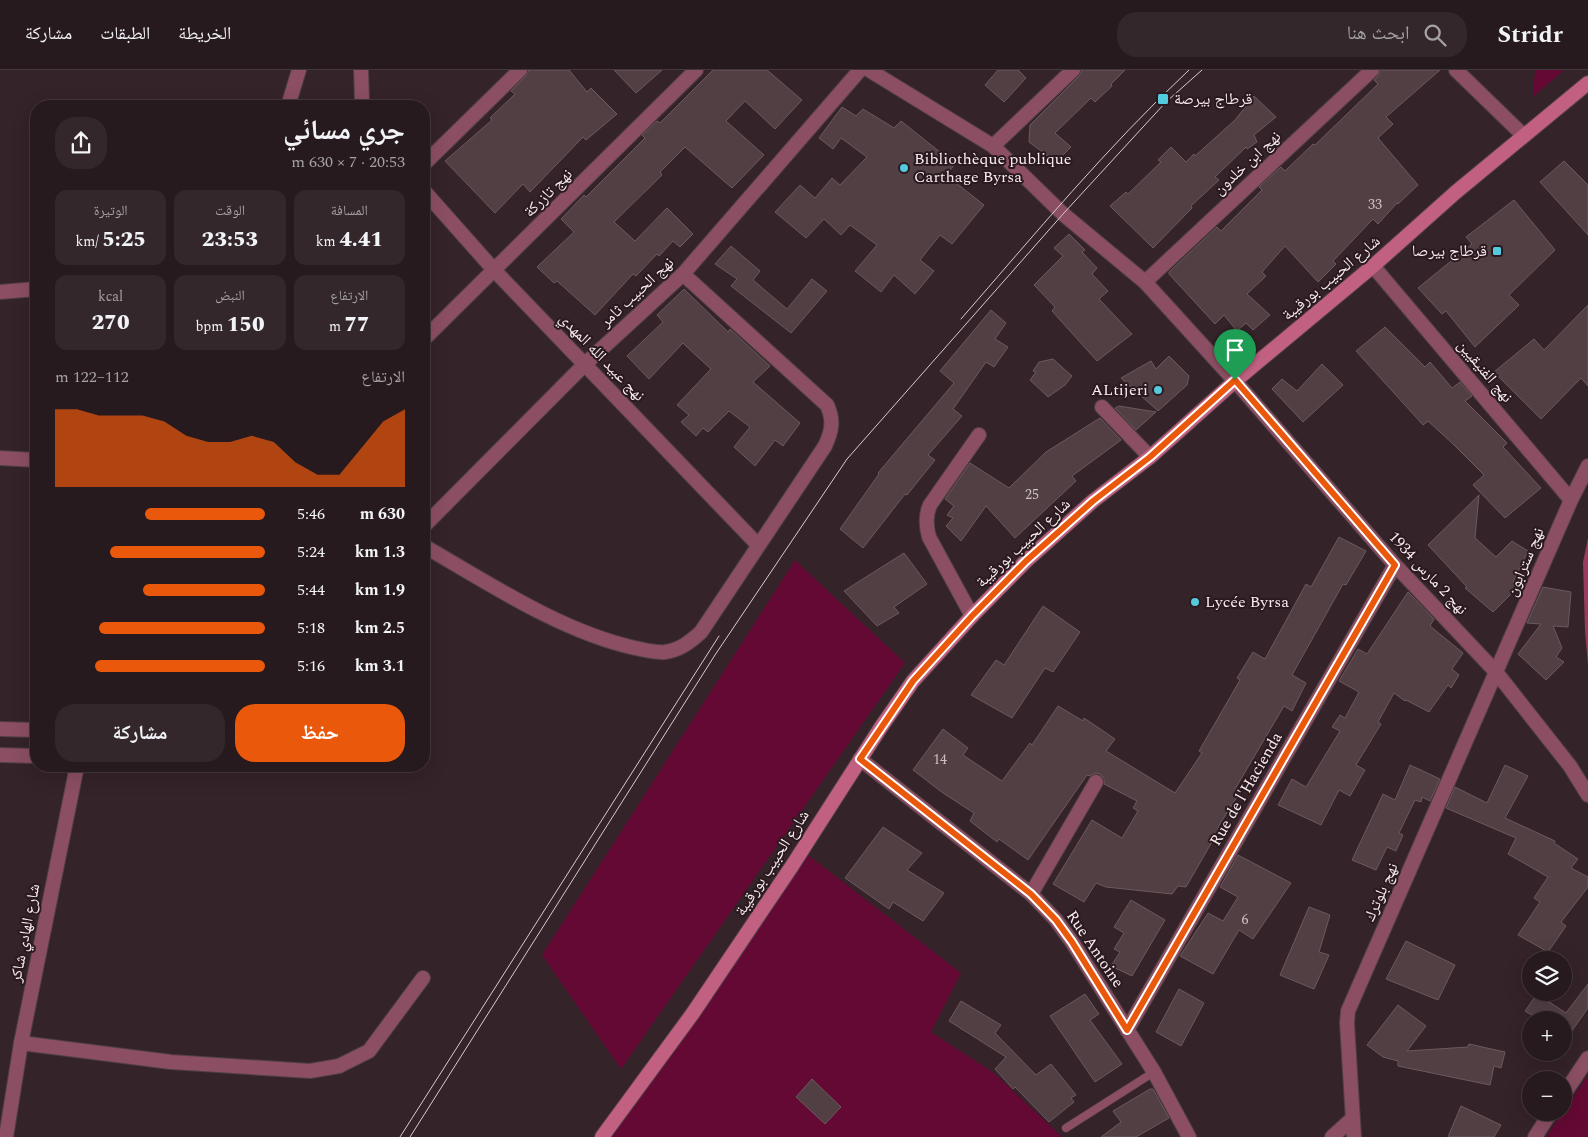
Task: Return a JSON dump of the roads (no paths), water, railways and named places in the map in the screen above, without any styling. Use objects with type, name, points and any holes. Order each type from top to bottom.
[{"type":"main road","name":"شارع الحبيب بورقيبة","points":[[602,1137],[693,1013],[913,681],[972,616],[1041,548],[1093,501],[1150,457],[1235,380],[1373,266],[1456,192],[1588,83]]},
{"type":"street","points":[[290,100],[299,70]]},
{"type":"street","points":[[361,70],[362,100]]},
{"type":"street","points":[[430,158],[520,70]]},
{"type":"street","name":"نهج تازركة","points":[[430,333],[696,70]]},
{"type":"street","name":"نهج الحبيب ثامر","points":[[430,520],[585,364],[683,274],[860,70]]},
{"type":"street","name":"نهج 2 مارس 1934","points":[[869,70],[993,146],[1057,208],[1145,282],[1235,380],[1395,565],[1496,672],[1570,766],[1588,795]]},
{"type":"street","points":[[993,146],[1073,70]]},
{"type":"street","name":"نهج ابن خلدون","points":[[1145,282],[1372,70]]},
{"type":"street","points":[[1456,70],[1524,136]]},
{"type":"street","name":"نهج عبيد الله المهدي","points":[[430,198],[495,270],[758,545]]},
{"type":"street","name":"نهج الفنيقيين","points":[[1373,266],[1571,500]]},
{"type":"street","points":[[430,549],[554,618],[614,643],[653,652],[664,652],[686,645],[700,632],[825,446],[832,428],[832,414],[827,405],[683,274]]},
{"type":"street","points":[[0,292],[30,290]]},
{"type":"street","points":[[1102,407],[1150,457]]},
{"type":"street","points":[[972,616],[929,537],[926,519],[930,505],[979,435]]},
{"type":"street","points":[[0,458],[30,460]]},
{"type":"street","name":"نهج سترابون","points":[[1496,672],[1571,500],[1588,466]]},
{"type":"street","name":"Rue de l'Hacienda","points":[[1127,1030],[1395,565]]},
{"type":"street","name":"نهج بلوترك","points":[[1354,1137],[1347,1023],[1348,1011],[1496,672]]},
{"type":"street","points":[[0,729],[30,730]]},
{"type":"street","points":[[0,755],[30,756]]},
{"type":"street","name":"Rue Antoine","points":[[860,759],[1031,894],[1056,920],[1072,942],[1154,1072],[1190,1137]]},
{"type":"street","name":"شارع الهادي شاكر","points":[[6,1137],[21,1043],[76,772]]},
{"type":"street","points":[[1031,894],[1096,782]]},
{"type":"street","points":[[21,1043],[171,1062],[310,1071],[320,1070],[339,1066],[369,1051],[422,978]]},
{"type":"street","points":[[1572,1082],[1588,1058]]},
{"type":"street","points":[[1332,1137],[1352,1119]]},
{"type":"street","points":[[1535,1137],[1545,1121]]},
{"type":"lane","points":[[1066,1128],[1154,1072]]},
{"type":"tram line","points":[[961,319],[1100,160],[1189,70]]},
{"type":"tram line","points":[[410,1137],[715,655],[847,459],[1063,214],[1166,102],[1202,70]]},
{"type":"tram line","points":[[400,1137],[719,636]]},
{"type":"place","name":"قرطاج بيرصة","points":[[1163,99]]},
{"type":"place","name":"Bibliothèque publique Carthage Byrsa","points":[[904,168]]},
{"type":"place","name":"قرطاج بيرصا","points":[[1497,251]]},
{"type":"place","name":"ALtijeri","points":[[1158,390]]},
{"type":"place","name":"Lycée Byrsa","points":[[1195,602]]}]
